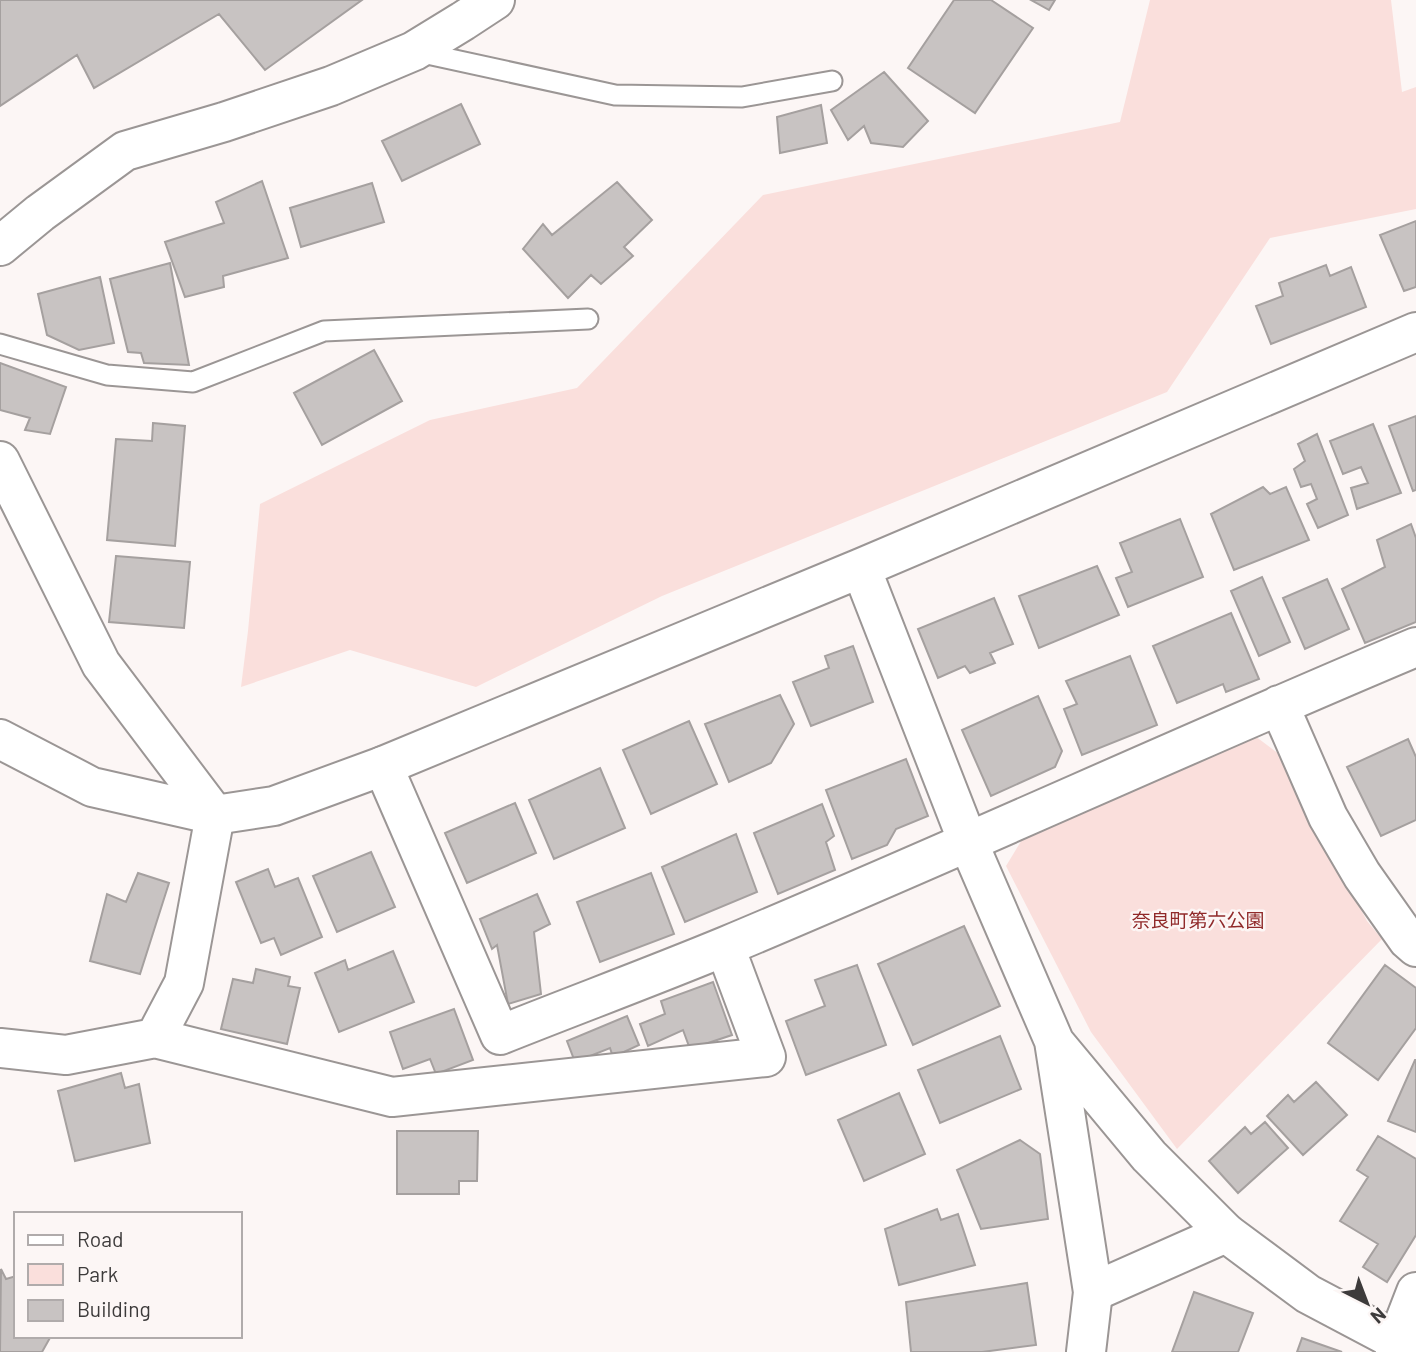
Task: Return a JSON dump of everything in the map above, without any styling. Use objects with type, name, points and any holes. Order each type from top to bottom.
[{"type":"street","points":[[0,246],[125,151],[224,122],[331,86],[414,51],[495,0]]},
{"type":"street","points":[[0,738],[92,787],[215,815],[274,806],[383,766],[860,568],[1416,332]]},
{"type":"street","points":[[0,461],[101,664],[215,815],[184,983],[155,1038]]},
{"type":"street","points":[[860,568],[968,842],[1054,1041],[1093,1292],[1086,1352]]},
{"type":"street","points":[[383,766],[500,1035],[724,947],[1416,647]]},
{"type":"street","points":[[1279,705],[1335,829],[1362,875],[1408,940],[1416,947]]},
{"type":"street","points":[[0,1048],[66,1055],[155,1038],[392,1097],[766,1057],[724,947]]},
{"type":"street","points":[[1054,1041],[1149,1156],[1226,1233],[1308,1294],[1403,1347],[1416,1292]]},
{"type":"street","points":[[1093,1292],[1226,1233]]},
{"type":"lane","points":[[414,51],[615,95],[743,97],[832,81]]},
{"type":"lane","points":[[0,344],[107,374],[192,382],[324,331],[588,319]]},
{"type":"green space","points":[[1150,0],[1391,0],[1402,92],[1416,87],[1416,209],[1270,238],[1167,392],[662,596],[476,687],[350,650],[241,687],[260,504],[430,420],[577,388],[763,195],[1120,122]]},
{"type":"green space","name":"奈良町第六公園","points":[[1255,736],[1279,754],[1367,921],[1382,939],[1177,1149],[1091,1032],[1006,866],[1023,838]]},
{"type":"building","points":[[0,0],[362,0],[265,70],[219,14],[94,88],[77,55],[0,106]]},
{"type":"building","points":[[954,0],[991,0],[1033,28],[975,113],[908,68]]},
{"type":"building","points":[[1031,0],[1055,0],[1049,10]]},
{"type":"building","points":[[884,72],[928,121],[903,147],[871,143],[864,126],[848,140],[831,110]]},
{"type":"building","points":[[461,104],[480,144],[402,181],[382,141]]},
{"type":"building","points":[[821,105],[827,143],[780,153],[777,117]]},
{"type":"building","points":[[262,181],[288,258],[223,276],[224,287],[185,297],[165,242],[224,223],[216,202]]},
{"type":"building","points":[[617,182],[652,220],[624,247],[633,256],[601,284],[591,275],[568,298],[523,249],[543,224],[552,235]]},
{"type":"building","points":[[372,183],[384,222],[301,247],[290,208]]},
{"type":"building","points":[[1416,221],[1416,287],[1404,291],[1380,235]]},
{"type":"building","points":[[170,263],[189,365],[144,363],[141,353],[128,352],[110,279]]},
{"type":"building","points":[[1326,265],[1330,276],[1351,267],[1366,307],[1271,344],[1256,306],[1283,296],[1279,283]]},
{"type":"building","points":[[100,277],[114,343],[79,350],[47,335],[38,294]]},
{"type":"building","points":[[374,350],[402,401],[322,445],[294,393]]},
{"type":"building","points":[[0,363],[66,387],[50,434],[25,430],[30,418],[0,410]]},
{"type":"building","points":[[1416,416],[1416,490],[1413,491],[1389,426]]},
{"type":"building","points":[[153,423],[185,426],[175,546],[107,540],[116,439],[152,441]]},
{"type":"building","points":[[1373,424],[1401,493],[1357,509],[1351,488],[1368,483],[1361,467],[1343,474],[1330,441]]},
{"type":"building","points":[[1317,434],[1348,515],[1318,528],[1307,504],[1317,499],[1311,484],[1301,487],[1294,469],[1305,461],[1298,444]]},
{"type":"building","points":[[1263,487],[1270,494],[1286,487],[1309,540],[1234,570],[1211,514]]},
{"type":"building","points":[[1180,519],[1203,577],[1128,607],[1116,578],[1132,572],[1120,543]]},
{"type":"building","points":[[1411,524],[1416,538],[1416,622],[1365,643],[1342,589],[1385,567],[1377,540]]},
{"type":"building","points":[[116,556],[190,562],[184,628],[109,622]]},
{"type":"building","points":[[1097,566],[1119,615],[1039,648],[1019,596]]},
{"type":"building","points":[[1262,577],[1290,642],[1259,656],[1231,591]]},
{"type":"building","points":[[1327,579],[1349,629],[1305,649],[1283,598]]},
{"type":"building","points":[[994,598],[1013,644],[990,653],[995,663],[970,673],[965,666],[938,678],[918,629]]},
{"type":"building","points":[[1231,613],[1259,679],[1226,692],[1223,684],[1177,703],[1153,646]]},
{"type":"building","points":[[853,646],[873,702],[811,726],[793,682],[829,668],[825,656]]},
{"type":"building","points":[[1130,656],[1157,725],[1082,755],[1064,709],[1077,704],[1066,681]]},
{"type":"building","points":[[780,695],[794,724],[771,763],[729,782],[705,724]]},
{"type":"building","points":[[1038,696],[1062,751],[1055,767],[991,796],[962,730]]},
{"type":"building","points":[[689,721],[717,784],[651,814],[623,750]]},
{"type":"building","points":[[1408,739],[1416,757],[1416,820],[1381,836],[1347,767]]},
{"type":"building","points":[[906,759],[928,816],[896,829],[887,845],[852,859],[826,790]]},
{"type":"building","points":[[600,768],[625,828],[554,859],[529,800]]},
{"type":"building","points":[[515,803],[536,853],[467,883],[445,833]]},
{"type":"building","points":[[822,804],[834,836],[826,842],[835,870],[778,894],[754,833]]},
{"type":"building","points":[[736,834],[757,892],[685,922],[662,867]]},
{"type":"building","points":[[371,852],[395,907],[337,932],[313,876]]},
{"type":"building","points":[[268,869],[275,887],[298,878],[322,937],[281,955],[274,938],[261,943],[236,882]]},
{"type":"building","points":[[138,873],[169,883],[140,974],[90,961],[107,894],[126,902]]},
{"type":"building","points":[[651,873],[674,934],[600,962],[577,902]]},
{"type":"building","points":[[537,894],[550,924],[534,932],[541,994],[508,1004],[497,945],[492,949],[480,919]]},
{"type":"building","points":[[964,926],[1000,1006],[913,1045],[878,964]]},
{"type":"building","points":[[393,951],[414,1002],[339,1032],[315,973],[345,960],[348,970]]},
{"type":"building","points":[[857,965],[886,1045],[806,1075],[786,1021],[825,1006],[815,980]]},
{"type":"building","points":[[1385,965],[1416,988],[1416,1028],[1378,1080],[1328,1043]]},
{"type":"building","points":[[256,969],[290,977],[288,986],[300,988],[287,1044],[221,1029],[233,979],[253,983]]},
{"type":"building","points":[[713,982],[732,1035],[690,1049],[683,1030],[648,1046],[640,1024],[665,1014],[661,1001]]},
{"type":"building","points":[[454,1009],[473,1060],[436,1074],[430,1059],[403,1069],[390,1032]]},
{"type":"building","points":[[627,1016],[639,1045],[613,1057],[610,1048],[575,1062],[567,1041]]},
{"type":"building","points":[[1000,1036],[1021,1089],[940,1123],[918,1070]]},
{"type":"building","points":[[1416,1060],[1416,1132],[1388,1121]]},
{"type":"building","points":[[121,1073],[125,1088],[139,1084],[150,1143],[75,1161],[58,1091]]},
{"type":"building","points":[[1316,1082],[1347,1115],[1303,1155],[1267,1116],[1288,1095],[1294,1102]]},
{"type":"building","points":[[899,1093],[925,1154],[864,1181],[838,1120]]},
{"type":"building","points":[[1265,1122],[1288,1148],[1238,1193],[1209,1161],[1245,1127],[1251,1134]]},
{"type":"building","points":[[397,1131],[478,1131],[477,1181],[459,1181],[459,1194],[397,1194]]},
{"type":"building","points":[[1378,1136],[1416,1159],[1416,1235],[1387,1282],[1363,1267],[1378,1244],[1340,1221],[1368,1177],[1357,1170]]},
{"type":"building","points":[[1020,1140],[1040,1154],[1048,1219],[981,1229],[957,1170]]},
{"type":"building","points":[[937,1209],[941,1220],[958,1214],[975,1265],[899,1285],[885,1229]]},
{"type":"building","points":[[1,1269],[6,1279],[14,1277],[14,1338],[50,1338],[42,1352],[0,1352]]},
{"type":"building","points":[[1027,1283],[1036,1345],[982,1352],[911,1352],[906,1302]]},
{"type":"building","points":[[1194,1292],[1253,1313],[1238,1352],[1172,1352]]},
{"type":"building","points":[[1302,1338],[1342,1352],[1297,1352]]}]
